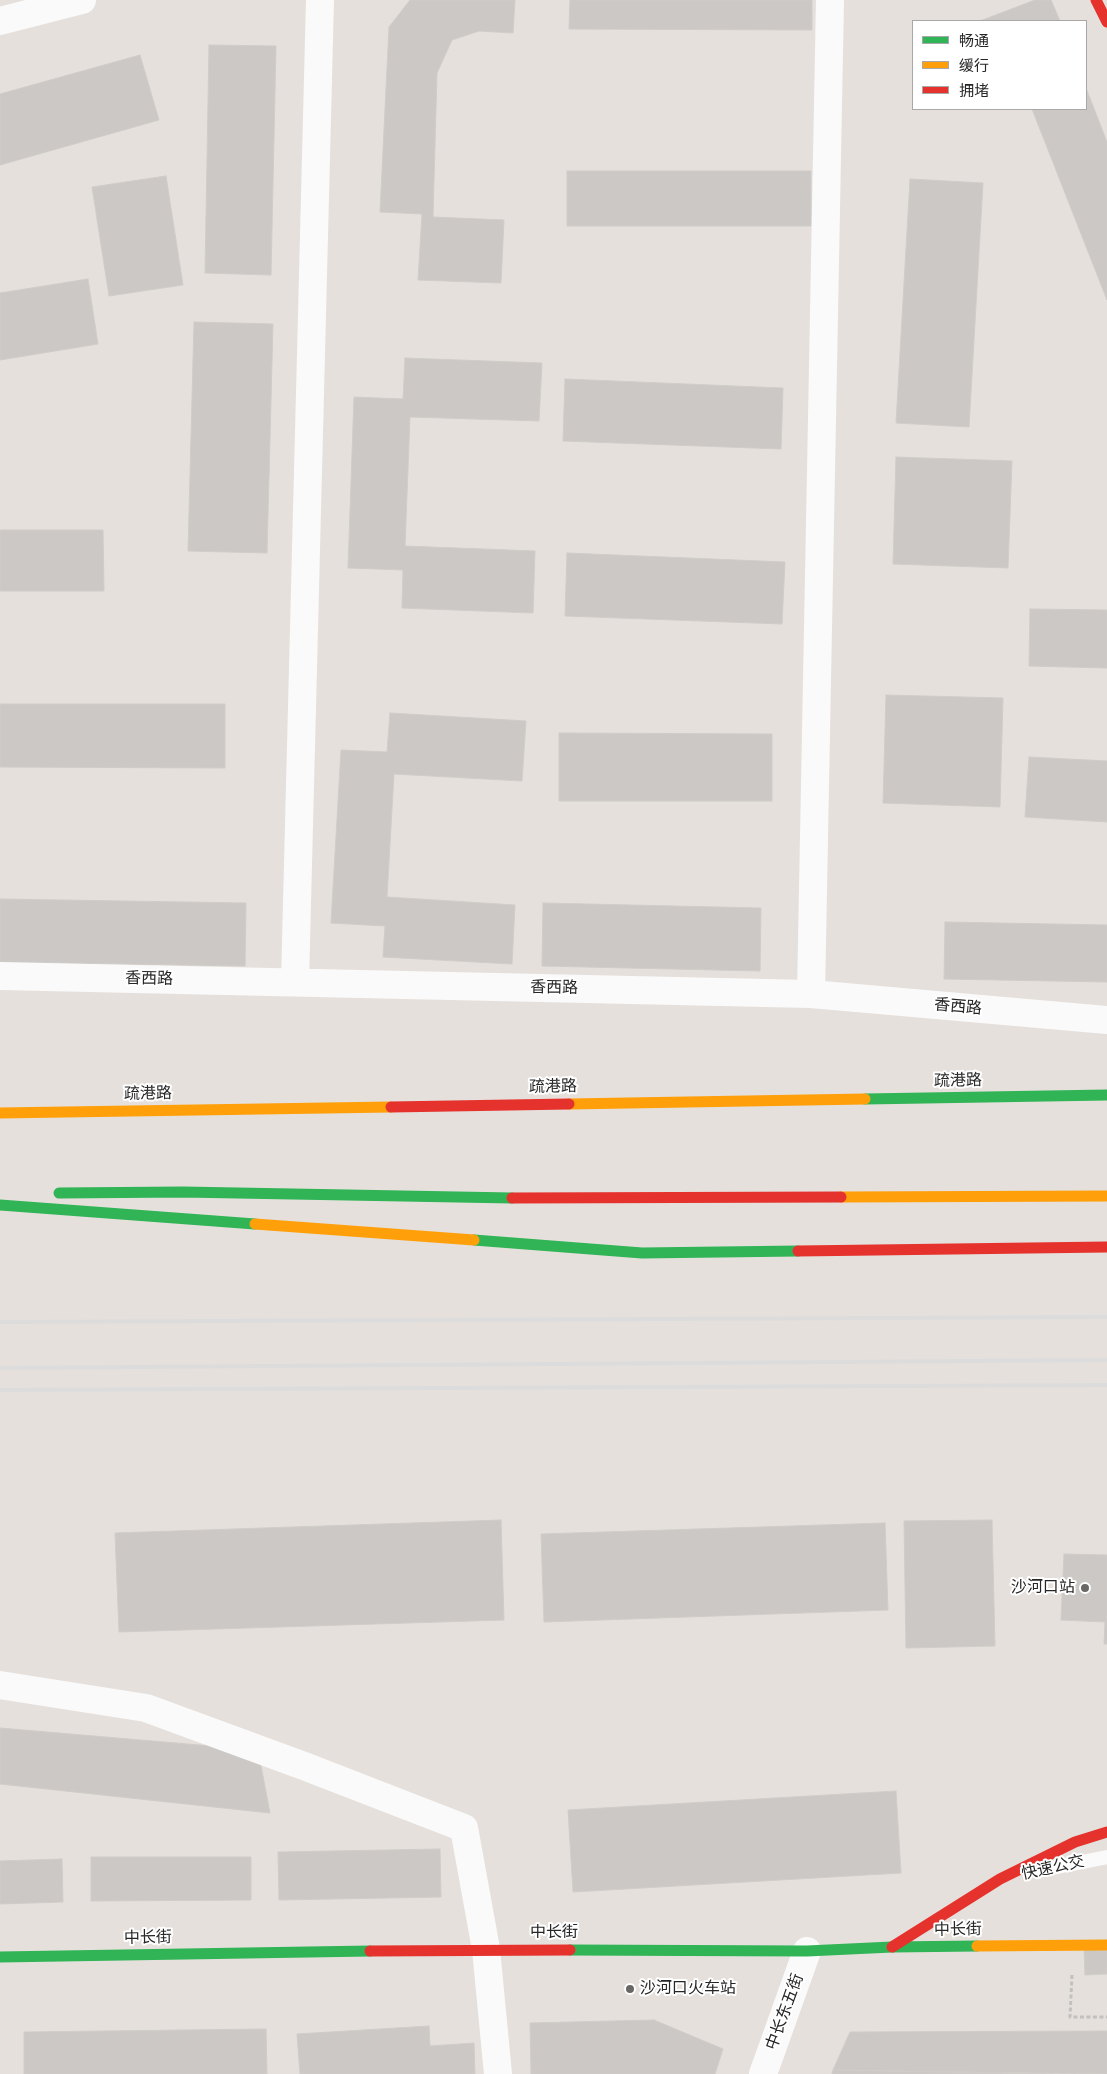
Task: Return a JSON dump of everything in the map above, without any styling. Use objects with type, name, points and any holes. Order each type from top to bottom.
[{"type":"main road","points":[[1096,0],[1107,22]]},
{"type":"main road","name":"疏港路","points":[[0,1113],[1107,1095]]},
{"type":"main road","points":[[48,1193],[183,1192],[466,1198],[1107,1196]]},
{"type":"main road","points":[[0,1205],[642,1254],[1107,1247]]},
{"type":"main road","points":[[892,1947],[1000,1879],[1075,1842],[1107,1832]]},
{"type":"main road","name":"中长街","points":[[0,1957],[486,1950],[807,1951],[892,1947],[1107,1945]]},
{"type":"street","points":[[0,21],[82,0]]},
{"type":"street","points":[[295,982],[320,0]]},
{"type":"street","points":[[811,994],[830,0]]},
{"type":"street","name":"香西路","points":[[0,976],[811,994],[1107,1020]]},
{"type":"street","points":[[0,1685],[146,1708],[304,1766],[464,1828],[486,1950],[498,2074]]},
{"type":"street","name":"中长东五街","points":[[763,2074],[807,1951]]},
{"type":"lane","name":"快速公交","points":[[1000,1879],[1107,1858]]},
{"type":"path","points":[[1072,1970],[1070,2017],[1107,2017]]},
{"type":"building","points":[[410,0],[515,0],[513,33],[479,31],[452,40],[437,73],[433,217],[504,220],[501,283],[418,280],[422,214],[380,212],[389,27]]},
{"type":"building","points":[[570,0],[812,0],[812,30],[569,29]]},
{"type":"building","points":[[1035,0],[1051,0],[1060,20],[983,20]]},
{"type":"building","points":[[209,45],[276,46],[271,275],[205,273]]},
{"type":"building","points":[[140,55],[159,120],[0,165],[0,94]]},
{"type":"building","points":[[1087,91],[1107,142],[1107,300],[1032,110],[1087,110]]},
{"type":"building","points":[[567,171],[811,171],[811,226],[567,226]]},
{"type":"building","points":[[166,176],[183,285],[109,296],[92,187]]},
{"type":"building","points":[[910,179],[983,183],[969,427],[896,423]]},
{"type":"building","points":[[88,279],[98,344],[0,360],[0,293]]},
{"type":"building","points":[[194,322],[273,324],[267,553],[188,551]]},
{"type":"building","points":[[405,358],[542,363],[539,421],[410,417],[405,546],[535,551],[533,613],[402,608],[403,570],[348,568],[354,397],[403,399]]},
{"type":"building","points":[[565,379],[783,388],[781,449],[563,441]]},
{"type":"building","points":[[896,457],[1012,461],[1008,568],[893,564]]},
{"type":"building","points":[[0,530],[103,530],[104,591],[0,591]]},
{"type":"building","points":[[567,553],[785,562],[782,624],[565,616]]},
{"type":"building","points":[[1030,609],[1107,610],[1107,668],[1029,666]]},
{"type":"building","points":[[886,695],[1003,698],[1000,807],[883,803]]},
{"type":"building","points":[[0,704],[225,704],[225,768],[0,767]]},
{"type":"building","points":[[390,713],[526,721],[522,781],[394,774],[387,897],[515,905],[512,964],[383,957],[385,926],[331,923],[341,750],[387,752]]},
{"type":"building","points":[[559,733],[772,734],[772,801],[559,801]]},
{"type":"building","points":[[1029,757],[1107,761],[1107,822],[1025,817]]},
{"type":"building","points":[[0,899],[246,903],[245,966],[0,962]]},
{"type":"building","points":[[543,903],[761,908],[760,971],[542,966]]},
{"type":"building","points":[[945,922],[1107,925],[1107,982],[944,979]]},
{"type":"building","points":[[501,1520],[504,1620],[119,1632],[115,1533]]},
{"type":"building","points":[[992,1520],[995,1646],[906,1648],[904,1521]]},
{"type":"building","points":[[885,1523],[888,1610],[544,1622],[541,1534]]},
{"type":"building","name":"沙河口站","points":[[1064,1554],[1107,1555],[1107,1644],[1104,1644],[1105,1622],[1061,1620]]},
{"type":"building","points":[[0,1728],[258,1750],[270,1813],[0,1784]]},
{"type":"building","points":[[896,1791],[901,1873],[573,1892],[568,1810]]},
{"type":"building","points":[[440,1849],[441,1897],[279,1900],[278,1852]]},
{"type":"building","points":[[91,1857],[251,1857],[251,1900],[91,1901]]},
{"type":"building","points":[[62,1859],[63,1902],[0,1904],[0,1861]]},
{"type":"building","points":[[1107,1949],[1107,1974],[1085,1975],[1084,1950]]},
{"type":"building","points":[[654,2020],[723,2049],[715,2074],[531,2074],[530,2023]]},
{"type":"building","points":[[429,2026],[430,2046],[474,2043],[475,2074],[300,2074],[297,2034]]},
{"type":"building","points":[[266,2029],[267,2074],[24,2074],[24,2032]]},
{"type":"building","points":[[1107,2031],[1107,2074],[833,2070],[850,2032]]},
{"type":"building","points":[[833,2070],[1055,2074],[832,2074]]},
{"type":"railway","points":[[0,1322],[1107,1317]]},
{"type":"railway","points":[[0,1368],[1107,1360]]},
{"type":"railway","points":[[0,1390],[1107,1385]]},
{"type":"traffic: fast","points":[[865,1099],[1107,1095]]},
{"type":"traffic: fast","points":[[59,1193],[183,1192],[512,1198]]},
{"type":"traffic: fast","points":[[0,1205],[255,1224]]},
{"type":"traffic: fast","points":[[474,1240],[642,1253],[798,1251]]},
{"type":"traffic: fast","points":[[570,1950],[807,1951],[977,1946]]},
{"type":"traffic: fast","points":[[0,1957],[370,1951]]},
{"type":"traffic: slow","points":[[569,1104],[865,1099]]},
{"type":"traffic: slow","points":[[0,1113],[391,1107]]},
{"type":"traffic: slow","points":[[841,1197],[1107,1196]]},
{"type":"traffic: slow","points":[[255,1224],[474,1240]]},
{"type":"traffic: slow","points":[[977,1946],[1107,1945]]},
{"type":"traffic: jam","points":[[1096,0],[1107,22]]},
{"type":"traffic: jam","points":[[391,1107],[569,1104]]},
{"type":"traffic: jam","points":[[512,1198],[841,1197]]},
{"type":"traffic: jam","points":[[798,1251],[1107,1247]]},
{"type":"traffic: jam","points":[[892,1947],[1000,1879],[1075,1842],[1107,1832]]},
{"type":"traffic: jam","points":[[370,1951],[570,1950]]},
{"type":"place","name":"沙河口站","points":[[1085,1588]]},
{"type":"place","name":"沙河口火车站","points":[[630,1989]]}]
